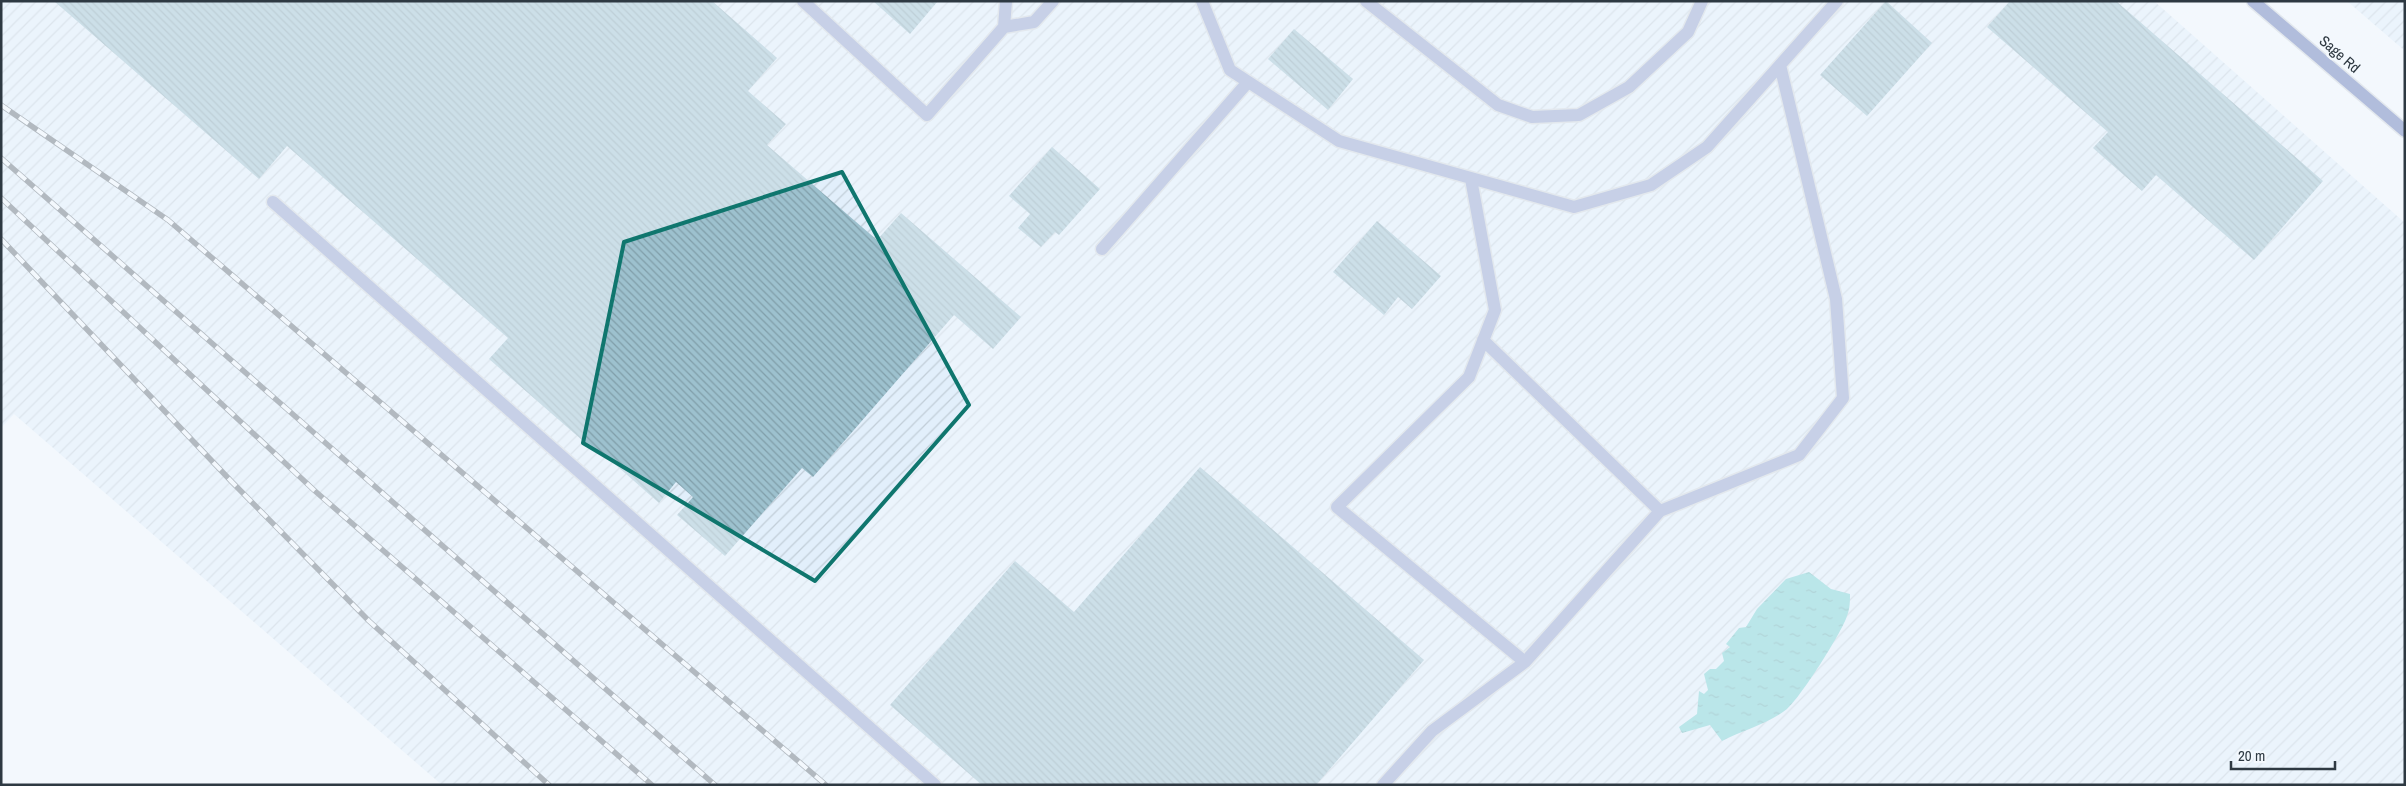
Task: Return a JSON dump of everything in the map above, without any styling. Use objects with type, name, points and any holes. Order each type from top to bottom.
[{"type":"main road","name":"Sage Rd","points":[[2253,1],[2405,131]]},
{"type":"lane","points":[[803,1],[927,115],[1004,27],[1006,1]]},
{"type":"lane","points":[[1004,27],[1034,22],[1053,1]]},
{"type":"lane","points":[[1202,1],[1230,70],[1339,141],[1574,208],[1651,185],[1707,146],[1837,1]]},
{"type":"lane","points":[[1366,1],[1498,105],[1532,117],[1579,115],[1630,86],[1688,32],[1702,1]]},
{"type":"lane","points":[[1383,785],[1432,731],[1525,662],[1660,510],[1799,455],[1843,398],[1836,299],[1780,65]]},
{"type":"lane","points":[[1102,249],[1248,82]]},
{"type":"lane","points":[[1471,179],[1495,310],[1469,377],[1337,506],[1525,662]]},
{"type":"lane","points":[[273,202],[935,785]]},
{"type":"lane","points":[[1483,340],[1660,510]]},
{"type":"highlighted area","points":[[842,172],[969,405],[815,581],[583,443],[624,242]]},
{"type":"shaded area","points":[[1,1],[2154,1],[2405,223],[2405,785],[442,785],[14,414],[1,428]]},
{"type":"shaded area","points":[[2347,1],[2405,1],[2405,51]]},
{"type":"water","points":[[1809,572],[1831,589],[1850,594],[1850,605],[1837,637],[1793,703],[1772,719],[1722,741],[1710,725],[1682,733],[1679,727],[1697,714],[1699,691],[1704,694],[1708,690],[1704,674],[1710,669],[1716,669],[1724,661],[1722,653],[1730,647],[1726,644],[1739,628],[1746,627],[1757,609],[1786,579]]},
{"type":"building","points":[[54,1],[712,1],[777,58],[748,91],[786,124],[767,145],[877,240],[901,213],[1021,317],[993,349],[954,315],[813,477],[802,468],[725,556],[677,515],[693,497],[676,482],[659,503],[600,451],[598,454],[489,359],[508,338],[287,146],[259,179]]},
{"type":"building","points":[[873,1],[938,1],[910,34]]},
{"type":"building","points":[[1886,1],[1932,43],[1867,116],[1820,75]]},
{"type":"building","points":[[2010,1],[2116,1],[2323,181],[2254,260],[2156,175],[2142,191],[2093,148],[2108,132],[1987,27]]},
{"type":"building","points":[[1294,29],[1353,79],[1328,110],[1268,59]]},
{"type":"building","points":[[1052,147],[1100,189],[1059,235],[1055,232],[1041,247],[1018,228],[1030,214],[1009,196]]},
{"type":"building","points":[[1377,221],[1441,276],[1412,309],[1398,297],[1384,315],[1333,272]]},
{"type":"building","points":[[1200,467],[1424,660],[1316,785],[982,785],[890,705],[1015,561],[1074,612]]},
{"type":"railway","points":[[1,105],[168,220],[826,785]]},
{"type":"railway","points":[[1,158],[715,785]]},
{"type":"railway","points":[[1,198],[315,491],[652,785]]},
{"type":"railway","points":[[1,239],[231,481],[369,621],[549,785]]}]
